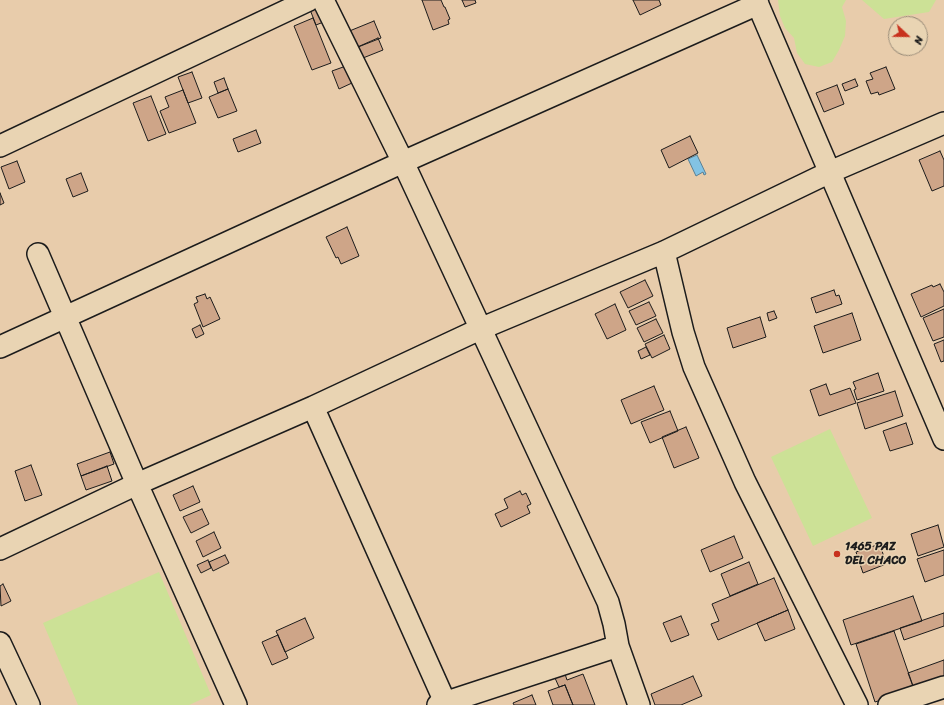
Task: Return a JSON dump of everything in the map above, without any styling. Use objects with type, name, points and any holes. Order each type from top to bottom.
[{"type":"street","points":[[0,146],[309,0]]},
{"type":"street","points":[[323,0],[403,162],[608,602],[618,646],[639,705]]},
{"type":"street","points":[[0,347],[65,316],[757,2],[944,439]]},
{"type":"street","points":[[0,549],[137,484],[313,408],[480,329],[664,252],[830,172],[944,124]]},
{"type":"street","points":[[664,252],[683,332],[694,367],[745,482],[857,705]]},
{"type":"street","points":[[38,254],[137,484],[236,705]]},
{"type":"street","points":[[313,408],[442,704],[618,646]]},
{"type":"street","points":[[0,643],[28,705]]},
{"type":"street","points":[[889,705],[944,687]]},
{"type":"green space","points":[[778,0],[846,0],[842,7],[846,21],[845,36],[832,62],[819,67],[805,64],[797,53],[794,38],[785,28],[780,16]]},
{"type":"green space","points":[[862,0],[936,0],[929,12],[903,16],[888,16],[888,18],[884,19]]},
{"type":"green space","points":[[830,429],[872,518],[813,546],[771,457]]},
{"type":"green space","points":[[159,572],[211,695],[189,705],[78,705],[43,623]]},
{"type":"water","points":[[697,155],[706,174],[704,175],[703,172],[696,176],[688,159]]},
{"type":"building","points":[[422,0],[441,0],[450,19],[448,20],[449,24],[433,30]]},
{"type":"building","points":[[462,0],[475,0],[476,3],[465,7]]},
{"type":"building","points":[[633,0],[659,0],[661,5],[640,15]]},
{"type":"building","points":[[319,3],[326,21],[316,25],[309,7]]},
{"type":"building","points":[[313,18],[331,63],[312,70],[294,26]]},
{"type":"building","points":[[374,21],[381,38],[353,49],[347,32]]},
{"type":"building","points":[[378,38],[383,50],[358,60],[353,49]]},
{"type":"building","points":[[346,66],[352,83],[339,89],[332,71]]},
{"type":"building","points":[[886,67],[895,89],[879,95],[878,92],[871,94],[866,81],[873,79],[870,73]]},
{"type":"building","points":[[192,72],[202,98],[188,103],[178,77]]},
{"type":"building","points":[[224,78],[228,89],[218,93],[214,82]]},
{"type":"building","points":[[855,79],[858,86],[845,91],[842,84]]},
{"type":"building","points":[[837,85],[844,104],[824,112],[816,93]]},
{"type":"building","points":[[228,89],[237,111],[218,118],[209,97]]},
{"type":"building","points":[[183,90],[196,123],[169,133],[160,111],[169,107],[165,97]]},
{"type":"building","points":[[151,96],[166,134],[148,141],[133,103]]},
{"type":"building","points":[[256,130],[261,143],[238,152],[233,139]]},
{"type":"building","points":[[690,136],[698,153],[669,168],[661,150]]},
{"type":"building","points":[[940,151],[944,160],[944,186],[932,191],[919,160]]},
{"type":"building","points":[[17,161],[25,182],[9,189],[1,167]]},
{"type":"building","points":[[81,173],[88,191],[73,197],[66,179]]},
{"type":"building","points":[[0,193],[4,203],[0,205]]},
{"type":"building","points":[[347,227],[359,256],[341,264],[338,257],[336,258],[326,237]]},
{"type":"building","points":[[645,280],[653,296],[628,308],[620,292]]},
{"type":"building","points":[[940,284],[944,292],[944,306],[921,317],[911,294],[932,285],[933,287]]},
{"type":"building","points":[[834,290],[836,296],[839,295],[842,304],[816,313],[811,298]]},
{"type":"building","points":[[205,294],[207,299],[210,297],[220,319],[203,327],[194,304],[198,302],[196,297]]},
{"type":"building","points":[[649,302],[656,316],[636,325],[629,311]]},
{"type":"building","points":[[615,304],[626,330],[607,339],[595,314]]},
{"type":"building","points":[[944,309],[944,337],[933,341],[923,318]]},
{"type":"building","points":[[774,311],[777,318],[769,321],[767,313]]},
{"type":"building","points":[[852,313],[861,340],[823,353],[814,326]]},
{"type":"building","points":[[760,317],[766,337],[733,348],[727,328]]},
{"type":"building","points":[[656,319],[663,333],[644,342],[637,328]]},
{"type":"building","points":[[200,325],[204,334],[196,338],[192,329]]},
{"type":"building","points":[[664,335],[670,349],[652,358],[645,344]]},
{"type":"building","points":[[944,340],[944,361],[941,362],[934,344]]},
{"type":"building","points":[[646,347],[650,355],[641,359],[638,351]]},
{"type":"building","points":[[878,373],[884,391],[857,400],[854,390],[856,389],[853,382]]},
{"type":"building","points":[[826,384],[830,395],[850,388],[856,403],[819,416],[810,390]]},
{"type":"building","points":[[654,386],[664,410],[631,424],[621,400]]},
{"type":"building","points":[[895,391],[903,416],[865,429],[857,403]]},
{"type":"building","points":[[670,411],[678,431],[650,443],[641,422]]},
{"type":"building","points":[[906,423],[913,444],[890,451],[883,431]]},
{"type":"building","points":[[686,427],[699,458],[674,468],[662,437]]},
{"type":"building","points":[[110,452],[114,464],[81,476],[77,464]]},
{"type":"building","points":[[31,465],[42,495],[25,501],[15,471]]},
{"type":"building","points":[[107,466],[112,481],[86,490],[81,476]]},
{"type":"building","points":[[193,486],[200,502],[180,511],[173,495]]},
{"type":"building","points":[[520,491],[522,495],[526,493],[531,504],[527,506],[530,513],[501,527],[495,514],[508,508],[504,499]]},
{"type":"building","points":[[202,509],[209,524],[191,533],[183,517]]},
{"type":"building","points":[[938,525],[944,547],[918,556],[911,534]]},
{"type":"building","points":[[214,532],[221,548],[203,557],[196,541]]},
{"type":"building","points":[[734,536],[743,558],[710,572],[701,550]]},
{"type":"building","points":[[880,544],[886,564],[863,573],[856,552]]},
{"type":"building","points":[[944,550],[944,575],[925,582],[917,559]]},
{"type":"building","points":[[225,555],[229,563],[213,571],[209,562]]},
{"type":"building","points":[[208,560],[211,568],[201,573],[197,565]]},
{"type":"building","points":[[749,562],[758,584],[730,596],[721,574]]},
{"type":"building","points":[[774,578],[788,610],[718,640],[711,624],[719,621],[712,604]]},
{"type":"building","points":[[3,584],[11,601],[1,606],[0,586]]},
{"type":"building","points":[[913,596],[922,621],[851,645],[843,620]]},
{"type":"building","points":[[788,610],[795,629],[765,641],[757,623]]},
{"type":"building","points":[[944,613],[944,626],[904,640],[900,628]]},
{"type":"building","points":[[681,616],[689,635],[671,642],[663,623]]},
{"type":"building","points":[[305,618],[314,638],[285,652],[276,631]]},
{"type":"building","points":[[894,631],[914,689],[875,702],[856,644]]},
{"type":"building","points":[[278,635],[288,658],[272,665],[262,642]]},
{"type":"building","points":[[944,660],[944,678],[914,689],[908,673]]},
{"type":"building","points":[[565,674],[567,680],[583,674],[595,705],[573,705],[565,685],[559,687],[555,678]]},
{"type":"building","points":[[693,676],[702,696],[681,705],[655,705],[651,694]]},
{"type":"building","points":[[565,685],[573,705],[553,705],[548,691]]},
{"type":"building","points":[[532,695],[536,705],[514,705],[513,703]]},
{"type":"place","name":"1465 PAZ DEL CHACO","points":[[837,554]]}]
